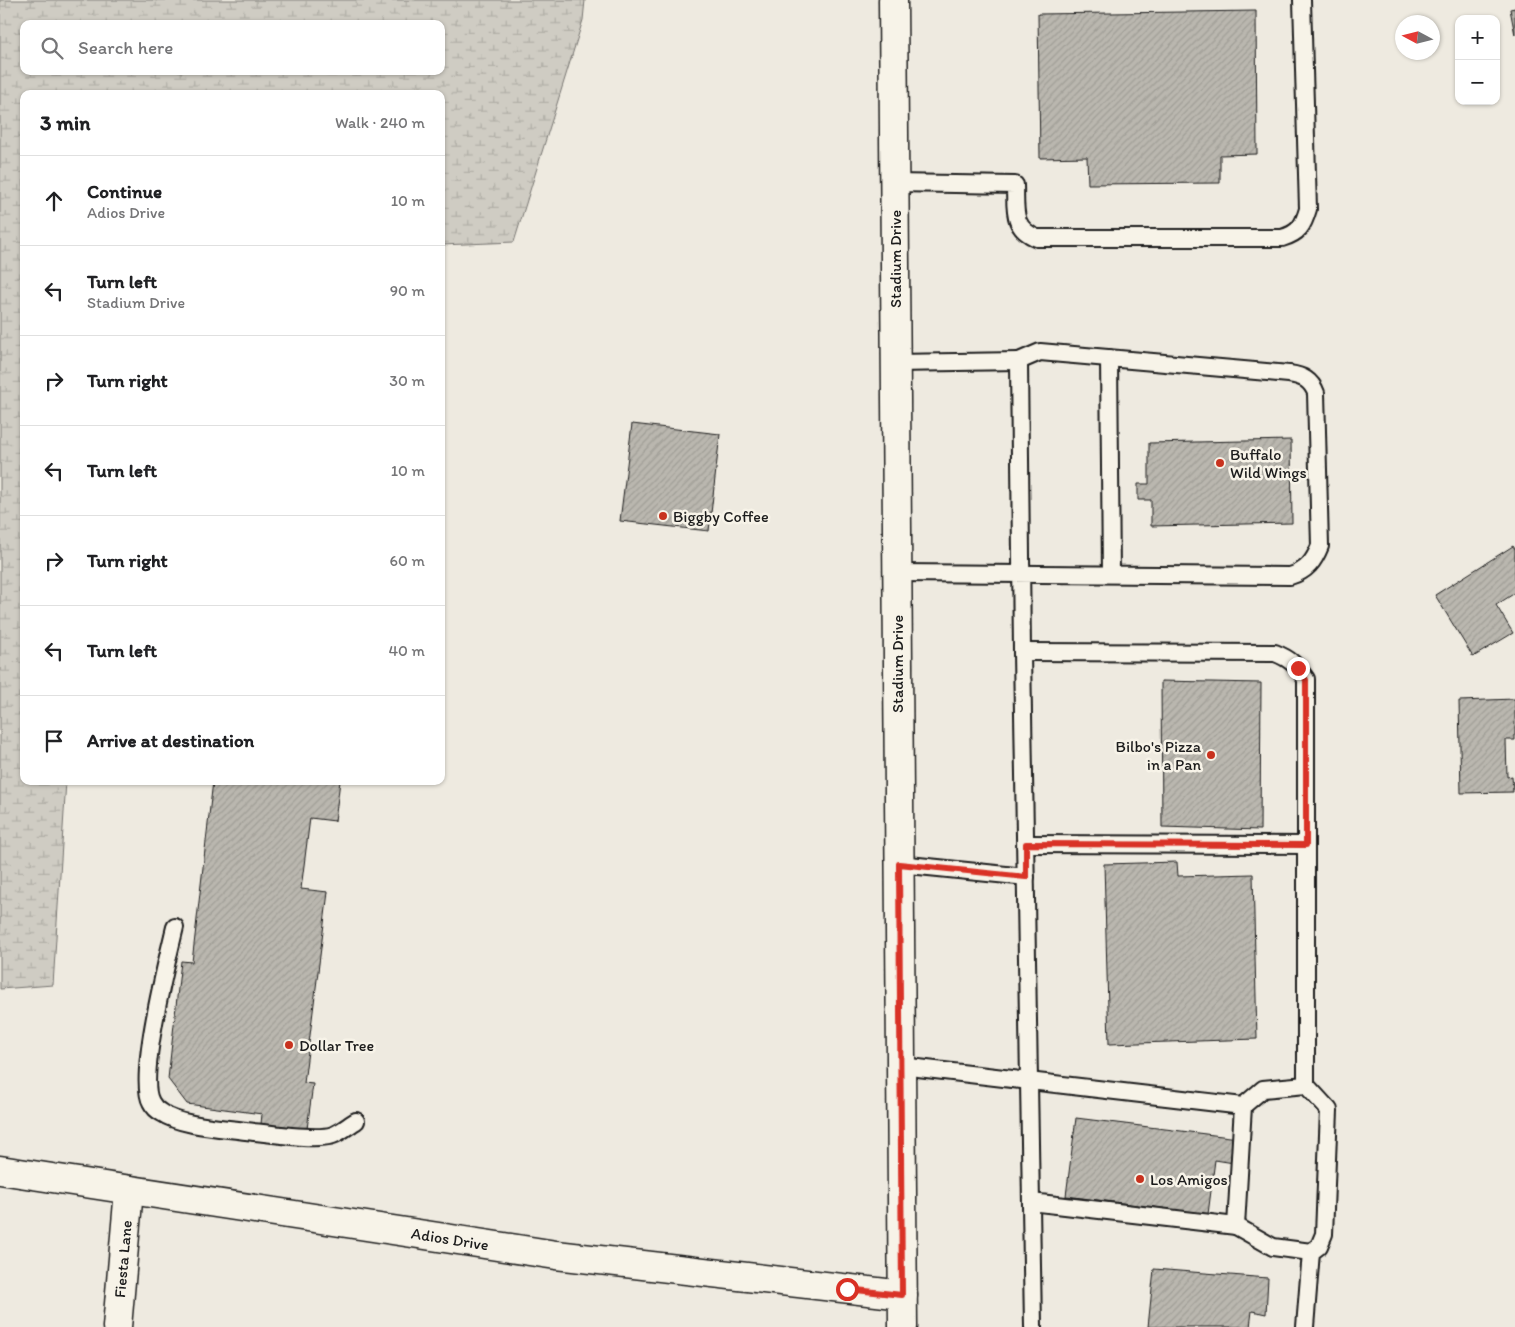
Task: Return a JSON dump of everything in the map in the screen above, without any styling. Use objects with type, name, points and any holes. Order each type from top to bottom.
[{"type":"main road","name":"Stadium Drive","points":[[893,0],[903,1327]]},
{"type":"main road","name":"Adios Drive","points":[[0,1170],[556,1255],[902,1295]]},
{"type":"main road","name":"Fiesta Lane","points":[[118,1327],[129,1190]]},
{"type":"lane","points":[[894,183],[1015,185],[1018,223],[1026,233],[1037,238],[1282,238],[1292,235],[1305,220],[1308,209],[1302,0]]},
{"type":"lane","points":[[895,363],[1019,361],[1040,352],[1300,376],[1313,386],[1316,394],[1320,546],[1306,569],[1290,576],[896,573]]},
{"type":"lane","points":[[1109,358],[1111,574]]},
{"type":"lane","points":[[1019,361],[1033,1327]]},
{"type":"lane","points":[[1022,652],[1275,653],[1288,658],[1298,668],[1306,680],[1306,1085],[1329,1110],[1324,1234],[1319,1246],[1310,1252],[1273,1248],[1236,1226],[1031,1202]]},
{"type":"lane","points":[[1026,844],[1306,845]]},
{"type":"lane","points":[[899,864],[1026,877]]},
{"type":"lane","points":[[175,927],[155,1014],[149,1066],[148,1086],[150,1102],[162,1113],[175,1120],[268,1133],[314,1136],[333,1135],[356,1121]]},
{"type":"lane","points":[[901,1066],[1243,1106]]},
{"type":"lane","points":[[1236,1226],[1243,1106],[1263,1089],[1306,1085]]},
{"type":"lane","points":[[1305,1327],[1310,1252]]},
{"type":"green space","points":[[0,0],[585,0],[583,20],[514,242],[445,245],[445,90],[20,90],[20,785],[66,785],[53,985],[0,989]]},
{"type":"building","points":[[1515,8],[1515,35],[1510,9]]},
{"type":"building","points":[[1256,11],[1257,154],[1220,155],[1220,183],[1088,184],[1087,157],[1040,158],[1038,14]]},
{"type":"building","points":[[632,424],[720,434],[709,531],[620,521]]},
{"type":"building","name":"Buffalo Wild Wings","points":[[1291,440],[1292,523],[1151,526],[1151,500],[1138,500],[1138,484],[1149,484],[1149,443]]},
{"type":"building","points":[[1513,546],[1515,549],[1515,593],[1496,605],[1513,633],[1473,657],[1435,595]]},
{"type":"building","name":"Bilbo's Pizza in a Pan","points":[[1161,681],[1261,683],[1260,830],[1162,827]]},
{"type":"building","points":[[1515,699],[1515,740],[1506,740],[1507,777],[1512,776],[1513,792],[1461,793],[1459,701]]},
{"type":"building","points":[[213,785],[340,785],[335,821],[310,818],[301,889],[328,892],[304,1083],[313,1084],[307,1129],[261,1124],[262,1114],[187,1104],[168,1079],[181,961],[192,962]]},
{"type":"building","points":[[1177,862],[1178,876],[1253,874],[1257,1039],[1109,1044],[1104,864]]},
{"type":"building","name":"Los Amigos","points":[[1076,1118],[1238,1138],[1234,1163],[1215,1160],[1208,1214],[1066,1196]]},
{"type":"building","points":[[1154,1269],[1268,1278],[1266,1314],[1252,1311],[1250,1327],[1148,1327]]},
{"type":"place","name":"Buffalo Wild Wings","points":[[1220,463]]},
{"type":"place","name":"Biggby Coffee","points":[[663,516]]},
{"type":"place","name":"Bilbo's Pizza in a Pan","points":[[1211,755]]},
{"type":"place","name":"Dollar Tree","points":[[289,1045]]},
{"type":"place","name":"Los Amigos","points":[[1140,1179]]},
{"type":"route","points":[[847,1289],[902,1295],[899,864],[1026,877],[1026,844],[1306,845],[1306,680],[1298,668]]}]
